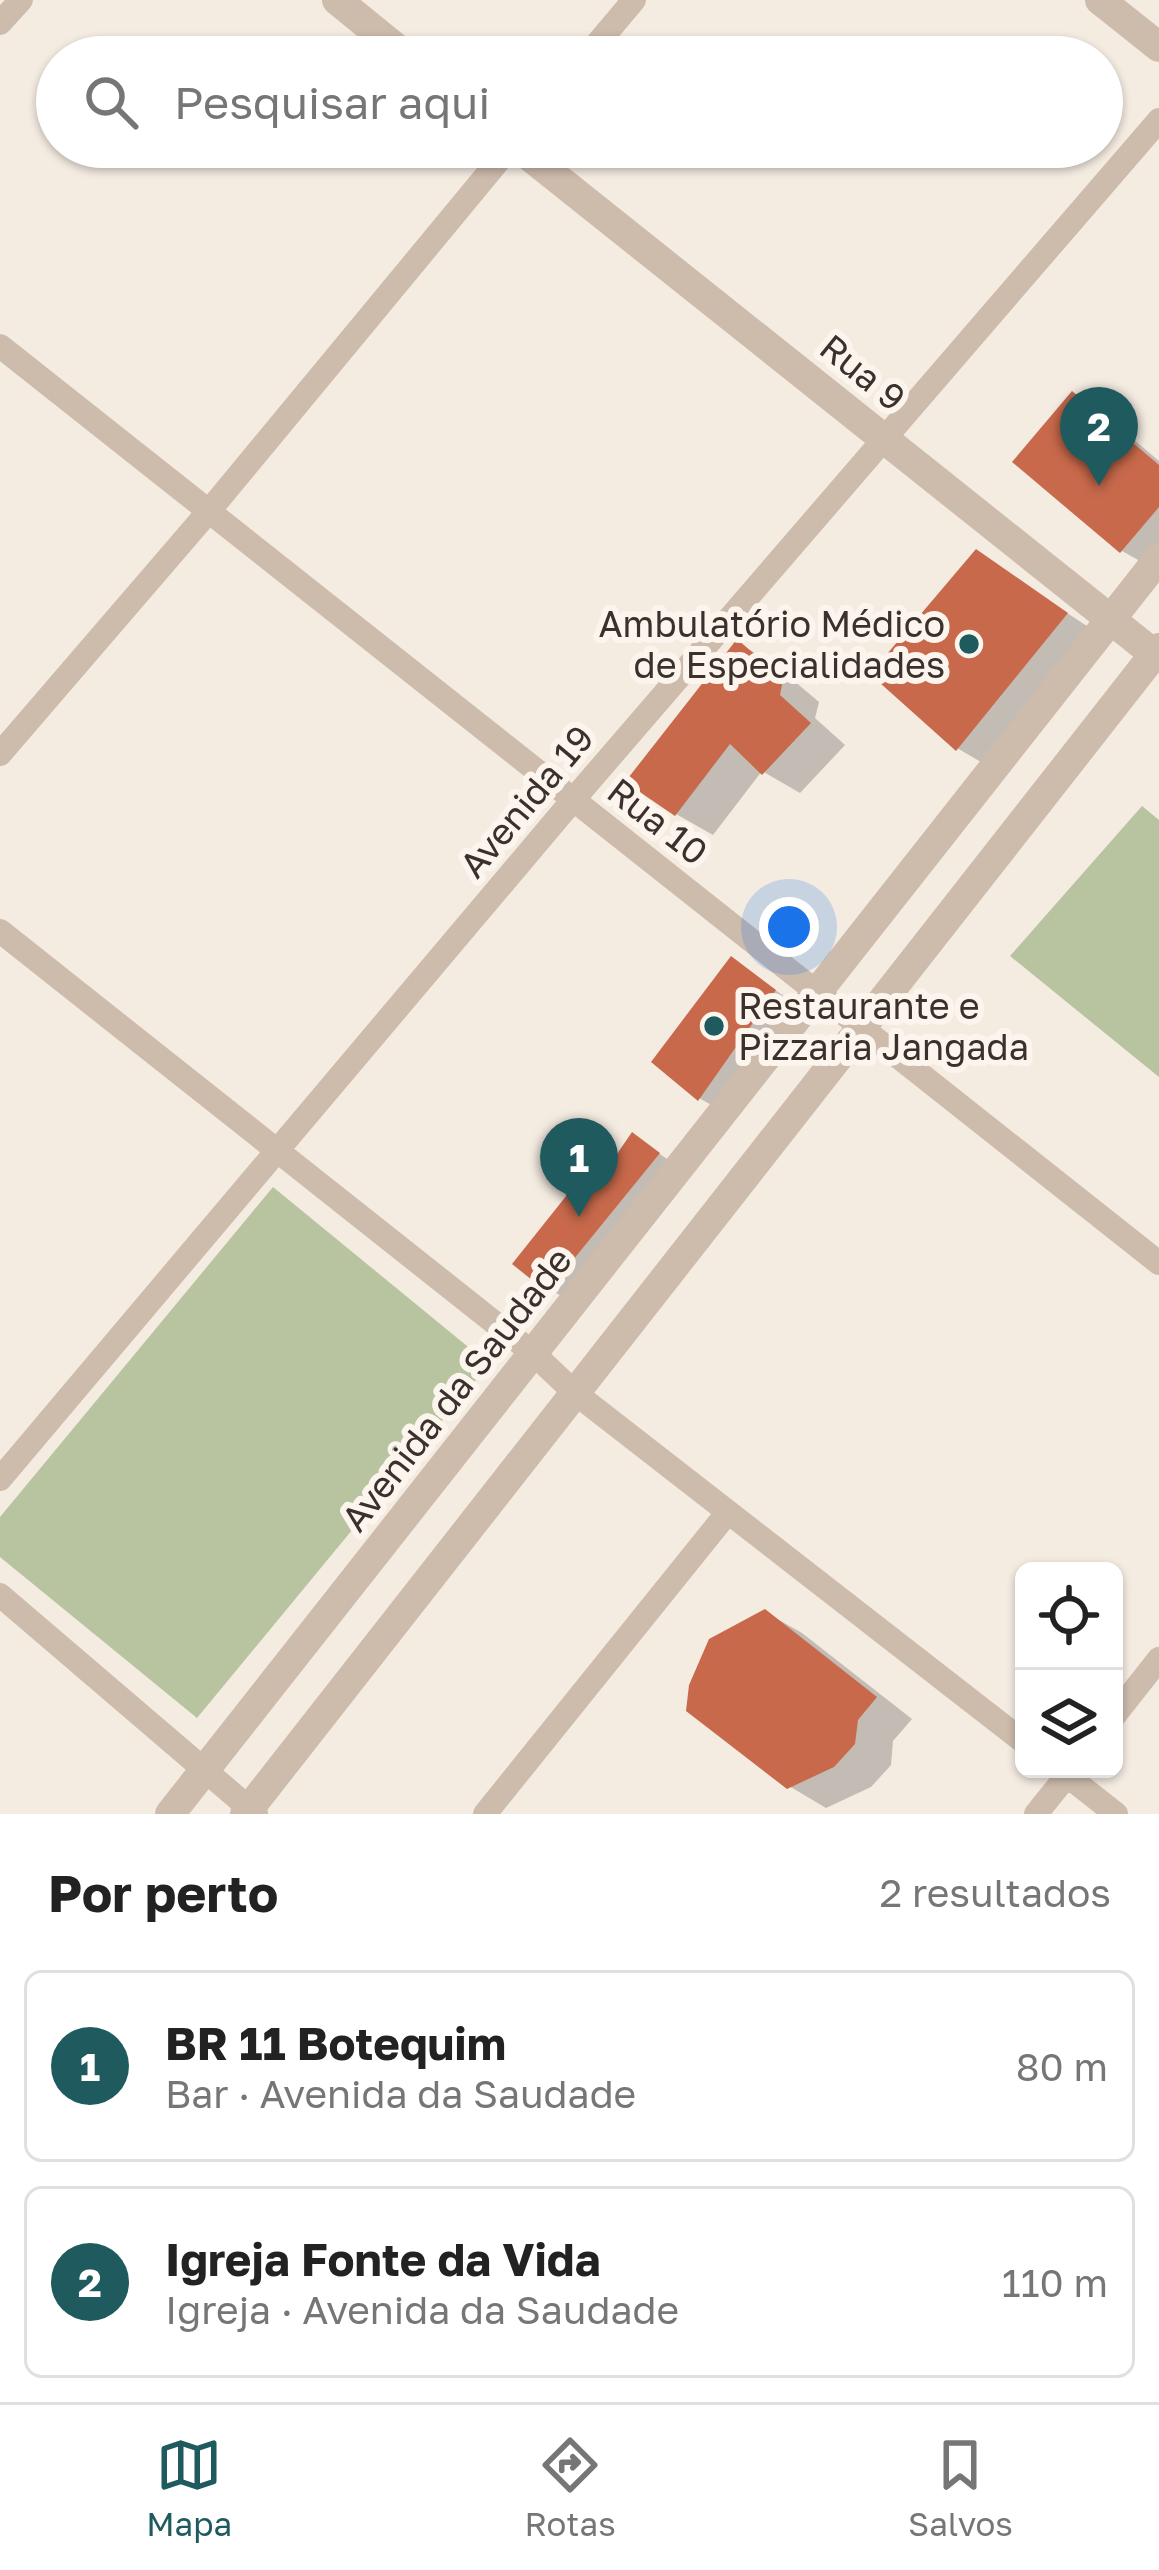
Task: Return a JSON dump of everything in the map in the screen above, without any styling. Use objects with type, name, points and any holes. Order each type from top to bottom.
[{"type":"street","points":[[0,23],[21,0]]},
{"type":"street","points":[[337,0],[381,36]]},
{"type":"street","points":[[604,36],[634,0]]},
{"type":"street","points":[[1100,0],[1159,47]]},
{"type":"street","name":"Avenida 19","points":[[1123,162],[1159,120]]},
{"type":"street","points":[[0,754],[496,168]]},
{"type":"street","name":"Rua 9","points":[[541,168],[1157,653]]},
{"type":"street","name":"Avenida 19","points":[[0,1479],[573,800],[1118,168]]},
{"type":"street","name":"Rua 10","points":[[0,346],[1159,1263]]},
{"type":"street","name":"Avenida da Saudade","points":[[170,1814],[1159,558]]},
{"type":"street","points":[[0,1595],[250,1812],[1157,653]]},
{"type":"street","points":[[0,931],[534,1354],[575,1393],[1015,1735]]},
{"type":"street","points":[[485,1814],[728,1512]]},
{"type":"street","points":[[1123,1705],[1159,1659]]},
{"type":"street","points":[[1036,1814],[1061,1778]]},
{"type":"street","points":[[1074,1778],[1116,1814]]},
{"type":"green space","points":[[1142,806],[1159,820],[1159,1077],[1010,956]]},
{"type":"green space","points":[[273,1187],[489,1364],[197,1718],[0,1557],[0,1517]]},
{"type":"building","points":[[1072,391],[1159,465],[1159,507],[1120,553],[1012,462]]},
{"type":"building","name":"Ambulatório Médico de Especialidades","points":[[976,549],[1068,613],[956,751],[870,674]]},
{"type":"building","points":[[737,639],[783,679],[780,695],[811,723],[762,775],[730,744],[675,816],[625,782]]},
{"type":"building","name":"Restaurante e Pizzaria Jangada","points":[[731,956],[776,990],[698,1101],[651,1062]]},
{"type":"building","points":[[632,1132],[660,1153],[547,1292],[512,1264],[594,1161],[606,1170]]},
{"type":"building","points":[[765,1609],[877,1697],[858,1720],[855,1744],[834,1767],[787,1789],[686,1711],[689,1685],[709,1639]]},
{"type":"place","name":"Igreja Fonte da Vida","points":[[1099,486]]},
{"type":"place","name":"Ambulatório Médico de Especialidades","points":[[969,644]]},
{"type":"place","name":"Restaurante e Pizzaria Jangada","points":[[714,1026]]},
{"type":"place","name":"BR 11 Botequim","points":[[579,1217]]}]
